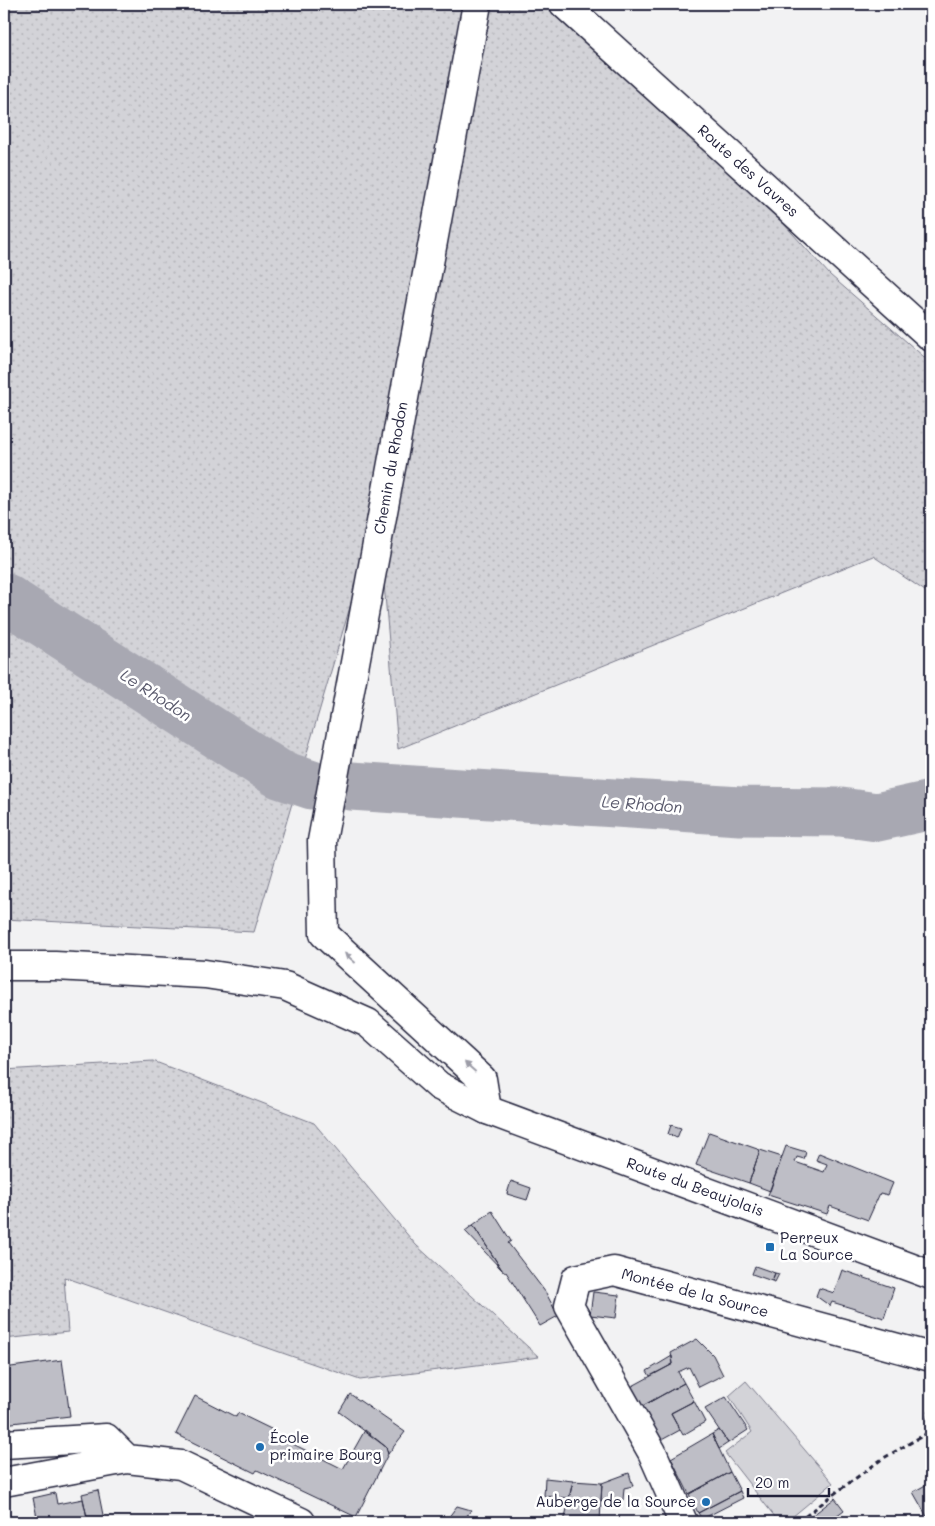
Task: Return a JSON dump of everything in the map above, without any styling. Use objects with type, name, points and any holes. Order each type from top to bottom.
[{"type":"street","name":"Chemin du Rhodon","points":[[477,4],[322,840],[324,934],[482,1078],[487,1110]]},
{"type":"street","name":"Route des Vavres","points":[[564,4],[931,337]]},
{"type":"street","name":"Route du Beaujolais","points":[[4,966],[56,966],[205,974],[285,986],[368,1023],[439,1086],[487,1110],[931,1275]]},
{"type":"street","name":"Montée de la Source","points":[[683,1522],[652,1452],[569,1306],[576,1279],[614,1271],[931,1357]]},
{"type":"street","points":[[4,1444],[106,1438],[127,1459]]},
{"type":"street","points":[[4,1482],[127,1459],[181,1465],[301,1522]]},
{"type":"path","points":[[798,1522],[882,1459],[931,1431]]},
{"type":"shaded area","points":[[4,4],[585,4],[830,275],[931,363],[931,595],[873,556],[398,749],[378,512],[254,932],[4,919]]},
{"type":"shaded area","points":[[153,1061],[314,1123],[416,1245],[539,1357],[360,1380],[64,1277],[68,1332],[4,1339],[4,1070]]},
{"type":"shaded area","points":[[746,1381],[833,1483],[786,1522],[779,1522],[725,1453],[752,1432],[729,1396]]},
{"type":"building","points":[[671,1125],[681,1128],[677,1138],[668,1134]]},
{"type":"building","points":[[709,1132],[760,1150],[749,1183],[696,1165]]},
{"type":"building","points":[[786,1146],[806,1152],[804,1159],[797,1157],[795,1162],[824,1172],[827,1164],[816,1160],[819,1153],[893,1183],[888,1195],[880,1193],[868,1220],[830,1206],[827,1214],[768,1195]]},
{"type":"building","points":[[760,1150],[782,1157],[770,1191],[749,1183]]},
{"type":"building","points":[[511,1181],[531,1188],[527,1200],[507,1194]]},
{"type":"building","points":[[492,1211],[511,1241],[508,1243],[546,1293],[558,1316],[540,1326],[506,1272],[502,1270],[473,1225]]},
{"type":"building","points":[[473,1225],[502,1270],[465,1231]]},
{"type":"building","points":[[755,1266],[775,1273],[772,1281],[752,1274]]},
{"type":"building","points":[[842,1270],[894,1288],[884,1318],[832,1302],[830,1306],[816,1296],[819,1288],[834,1293]]},
{"type":"building","points":[[775,1273],[779,1274],[775,1282],[772,1281]]},
{"type":"building","points":[[593,1292],[619,1295],[616,1318],[590,1315]]},
{"type":"building","points":[[697,1339],[713,1355],[723,1375],[699,1387],[689,1367],[678,1372],[684,1383],[637,1409],[627,1389],[673,1364],[671,1353]]},
{"type":"building","points":[[672,1356],[673,1364],[650,1376],[647,1371]]},
{"type":"building","points":[[62,1360],[70,1416],[4,1424],[4,1368]]},
{"type":"building","points":[[931,1377],[931,1393],[927,1392]]},
{"type":"building","points":[[684,1383],[694,1401],[671,1413],[680,1430],[656,1443],[637,1409]]},
{"type":"building","points":[[350,1394],[405,1432],[388,1454],[386,1447],[339,1412]]},
{"type":"building","points":[[195,1396],[236,1417],[238,1413],[277,1432],[275,1435],[343,1469],[365,1430],[386,1447],[388,1454],[356,1517],[257,1470],[255,1473],[176,1434]]},
{"type":"building","points":[[726,1397],[748,1430],[728,1443],[705,1409]]},
{"type":"building","points":[[694,1401],[705,1422],[683,1435],[671,1413]]},
{"type":"building","points":[[931,1403],[931,1416],[927,1419]]},
{"type":"building","points":[[719,1430],[728,1443],[719,1449],[712,1434]]},
{"type":"building","points":[[712,1434],[730,1472],[689,1494],[671,1458]]},
{"type":"building","points":[[730,1472],[740,1491],[698,1513],[689,1494]]},
{"type":"building","points":[[629,1473],[633,1486],[624,1488],[623,1500],[601,1501],[602,1483]]},
{"type":"building","points":[[545,1478],[573,1481],[569,1498],[544,1496]]},
{"type":"building","points":[[573,1481],[602,1483],[600,1522],[564,1522]]},
{"type":"building","points":[[931,1482],[931,1522],[930,1522],[913,1492]]},
{"type":"building","points":[[98,1490],[104,1520],[88,1522],[82,1494]]},
{"type":"building","points":[[740,1491],[743,1498],[702,1519],[698,1513]]},
{"type":"building","points":[[55,1493],[57,1504],[83,1499],[88,1522],[38,1522],[33,1498]]},
{"type":"building","points":[[835,1498],[844,1510],[828,1522],[804,1522]]},
{"type":"building","points":[[457,1506],[471,1510],[462,1522],[445,1522]]},
{"type":"waterway","name":"Le Rhodon","points":[[4,597],[279,774],[312,785]]},
{"type":"waterway","name":"Le Rhodon","points":[[351,786],[740,811],[841,812],[877,817],[931,805]]},
{"type":"place","name":"Perreux La Source","points":[[770,1247]]},
{"type":"place","name":"École primaire Bourg","points":[[260,1447]]},
{"type":"place","name":"Auberge de la Source","points":[[706,1502]]}]
